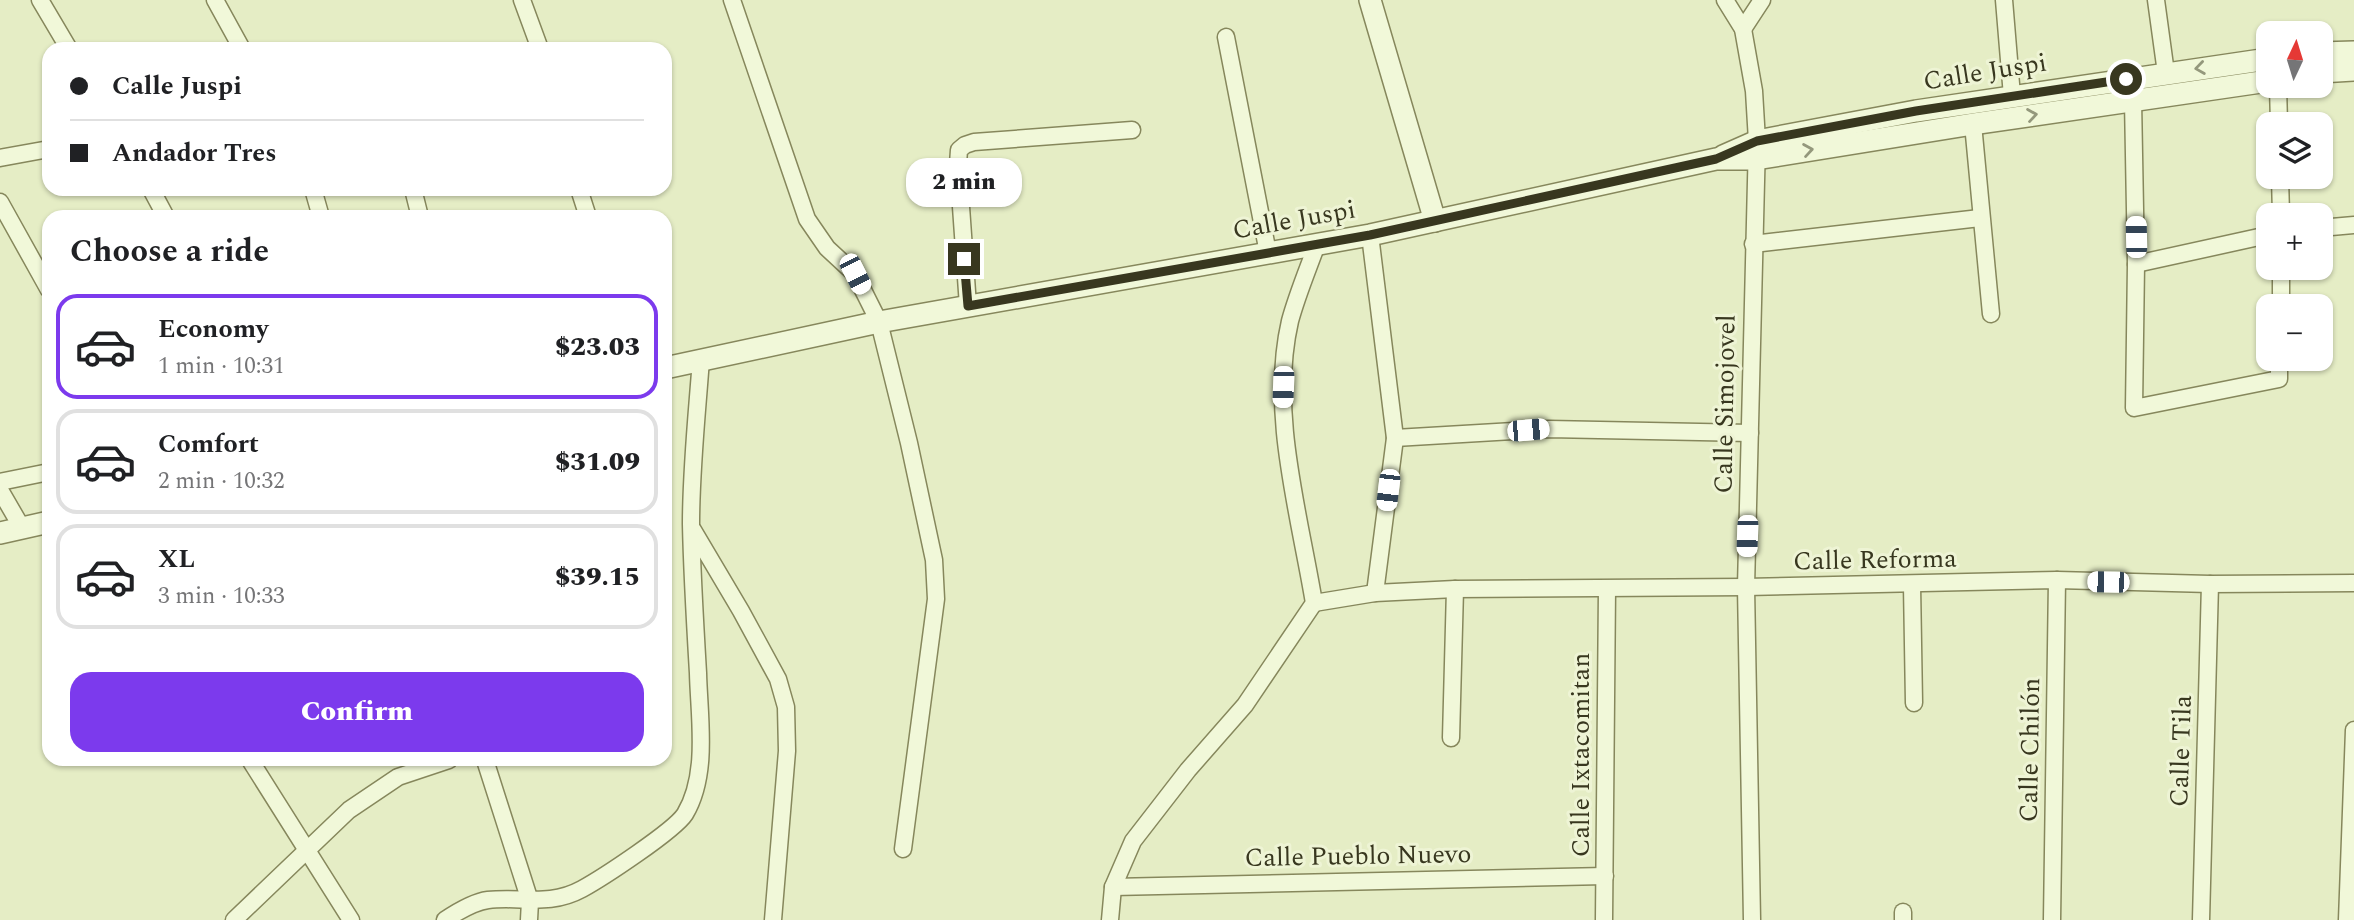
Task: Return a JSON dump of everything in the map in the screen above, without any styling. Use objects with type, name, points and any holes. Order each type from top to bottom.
[{"type":"street","points":[[40,0],[65,42]]},
{"type":"street","points":[[215,0],[238,42]]},
{"type":"street","points":[[522,0],[537,42]]},
{"type":"street","points":[[732,0],[807,219],[827,248],[855,274],[879,322],[931,547],[936,599],[903,849]]},
{"type":"street","points":[[1370,0],[1436,221]]},
{"type":"street","points":[[1725,0],[1743,29],[1762,0]]},
{"type":"street","points":[[2004,0],[2012,96]]},
{"type":"street","points":[[2156,0],[2166,73]]},
{"type":"street","name":"Calle Simojovel","points":[[1743,29],[1754,91],[1756,150],[1746,587],[1752,920]]},
{"type":"street","points":[[1226,37],[1268,253]]},
{"type":"street","points":[[2333,53],[2354,52]]},
{"type":"street","name":"Calle Juspi","points":[[672,363],[879,322],[1370,235],[2012,96],[2256,61]]},
{"type":"street","points":[[2333,71],[2354,69]]},
{"type":"street","name":"Calle Juspi","points":[[1756,150],[1973,124],[2256,82]]},
{"type":"street","points":[[2133,100],[2136,264],[2134,408],[2279,379],[2279,371]]},
{"type":"street","points":[[1973,124],[1991,314]]},
{"type":"street","points":[[968,306],[959,150],[974,142],[1132,130]]},
{"type":"street","points":[[0,158],[42,150]]},
{"type":"street","points":[[0,202],[42,277]]},
{"type":"street","points":[[1753,244],[1980,218]]},
{"type":"street","points":[[2333,227],[2354,225]]},
{"type":"street","points":[[1370,235],[1395,438],[1375,593]]},
{"type":"street","points":[[2136,264],[2256,238]]},
{"type":"street","points":[[1110,920],[1113,887],[1133,841],[1188,770],[1245,705],[1314,603],[1282,409],[1290,321],[1317,244]]},
{"type":"street","points":[[445,920],[456,912],[486,900],[552,899],[580,890],[670,830],[684,815],[695,787],[701,746],[691,528],[691,466],[701,359]]},
{"type":"street","points":[[1395,438],[1549,429],[1751,433]]},
{"type":"street","points":[[0,482],[42,473]]},
{"type":"street","points":[[0,490],[22,528]]},
{"type":"street","points":[[0,533],[42,524]]},
{"type":"street","points":[[691,528],[772,668],[786,707],[787,751],[773,920]]},
{"type":"street","name":"Calle Reforma","points":[[1314,603],[1375,593],[1455,589],[1912,585],[2057,580],[2210,584],[2354,583]]},
{"type":"street","name":"Calle Chilón","points":[[2052,920],[2057,580]]},
{"type":"street","name":"Calle Tila","points":[[2201,920],[2210,584]]},
{"type":"street","points":[[1912,585],[1914,703]]},
{"type":"street","points":[[1451,738],[1455,589]]},
{"type":"street","name":"Calle Ixtacomitan","points":[[1604,920],[1606,589]]},
{"type":"street","points":[[2347,920],[2354,730]]},
{"type":"street","points":[[254,766],[351,920]]},
{"type":"street","points":[[234,920],[349,810],[398,777],[431,766]]},
{"type":"street","points":[[487,766],[530,901],[528,920]]},
{"type":"street","name":"Calle Pueblo Nuevo","points":[[1113,887],[1605,876]]},
{"type":"route","points":[[964,259],[968,306],[1414,226],[1716,159],[1757,141],[1916,111],[2126,79]]}]
